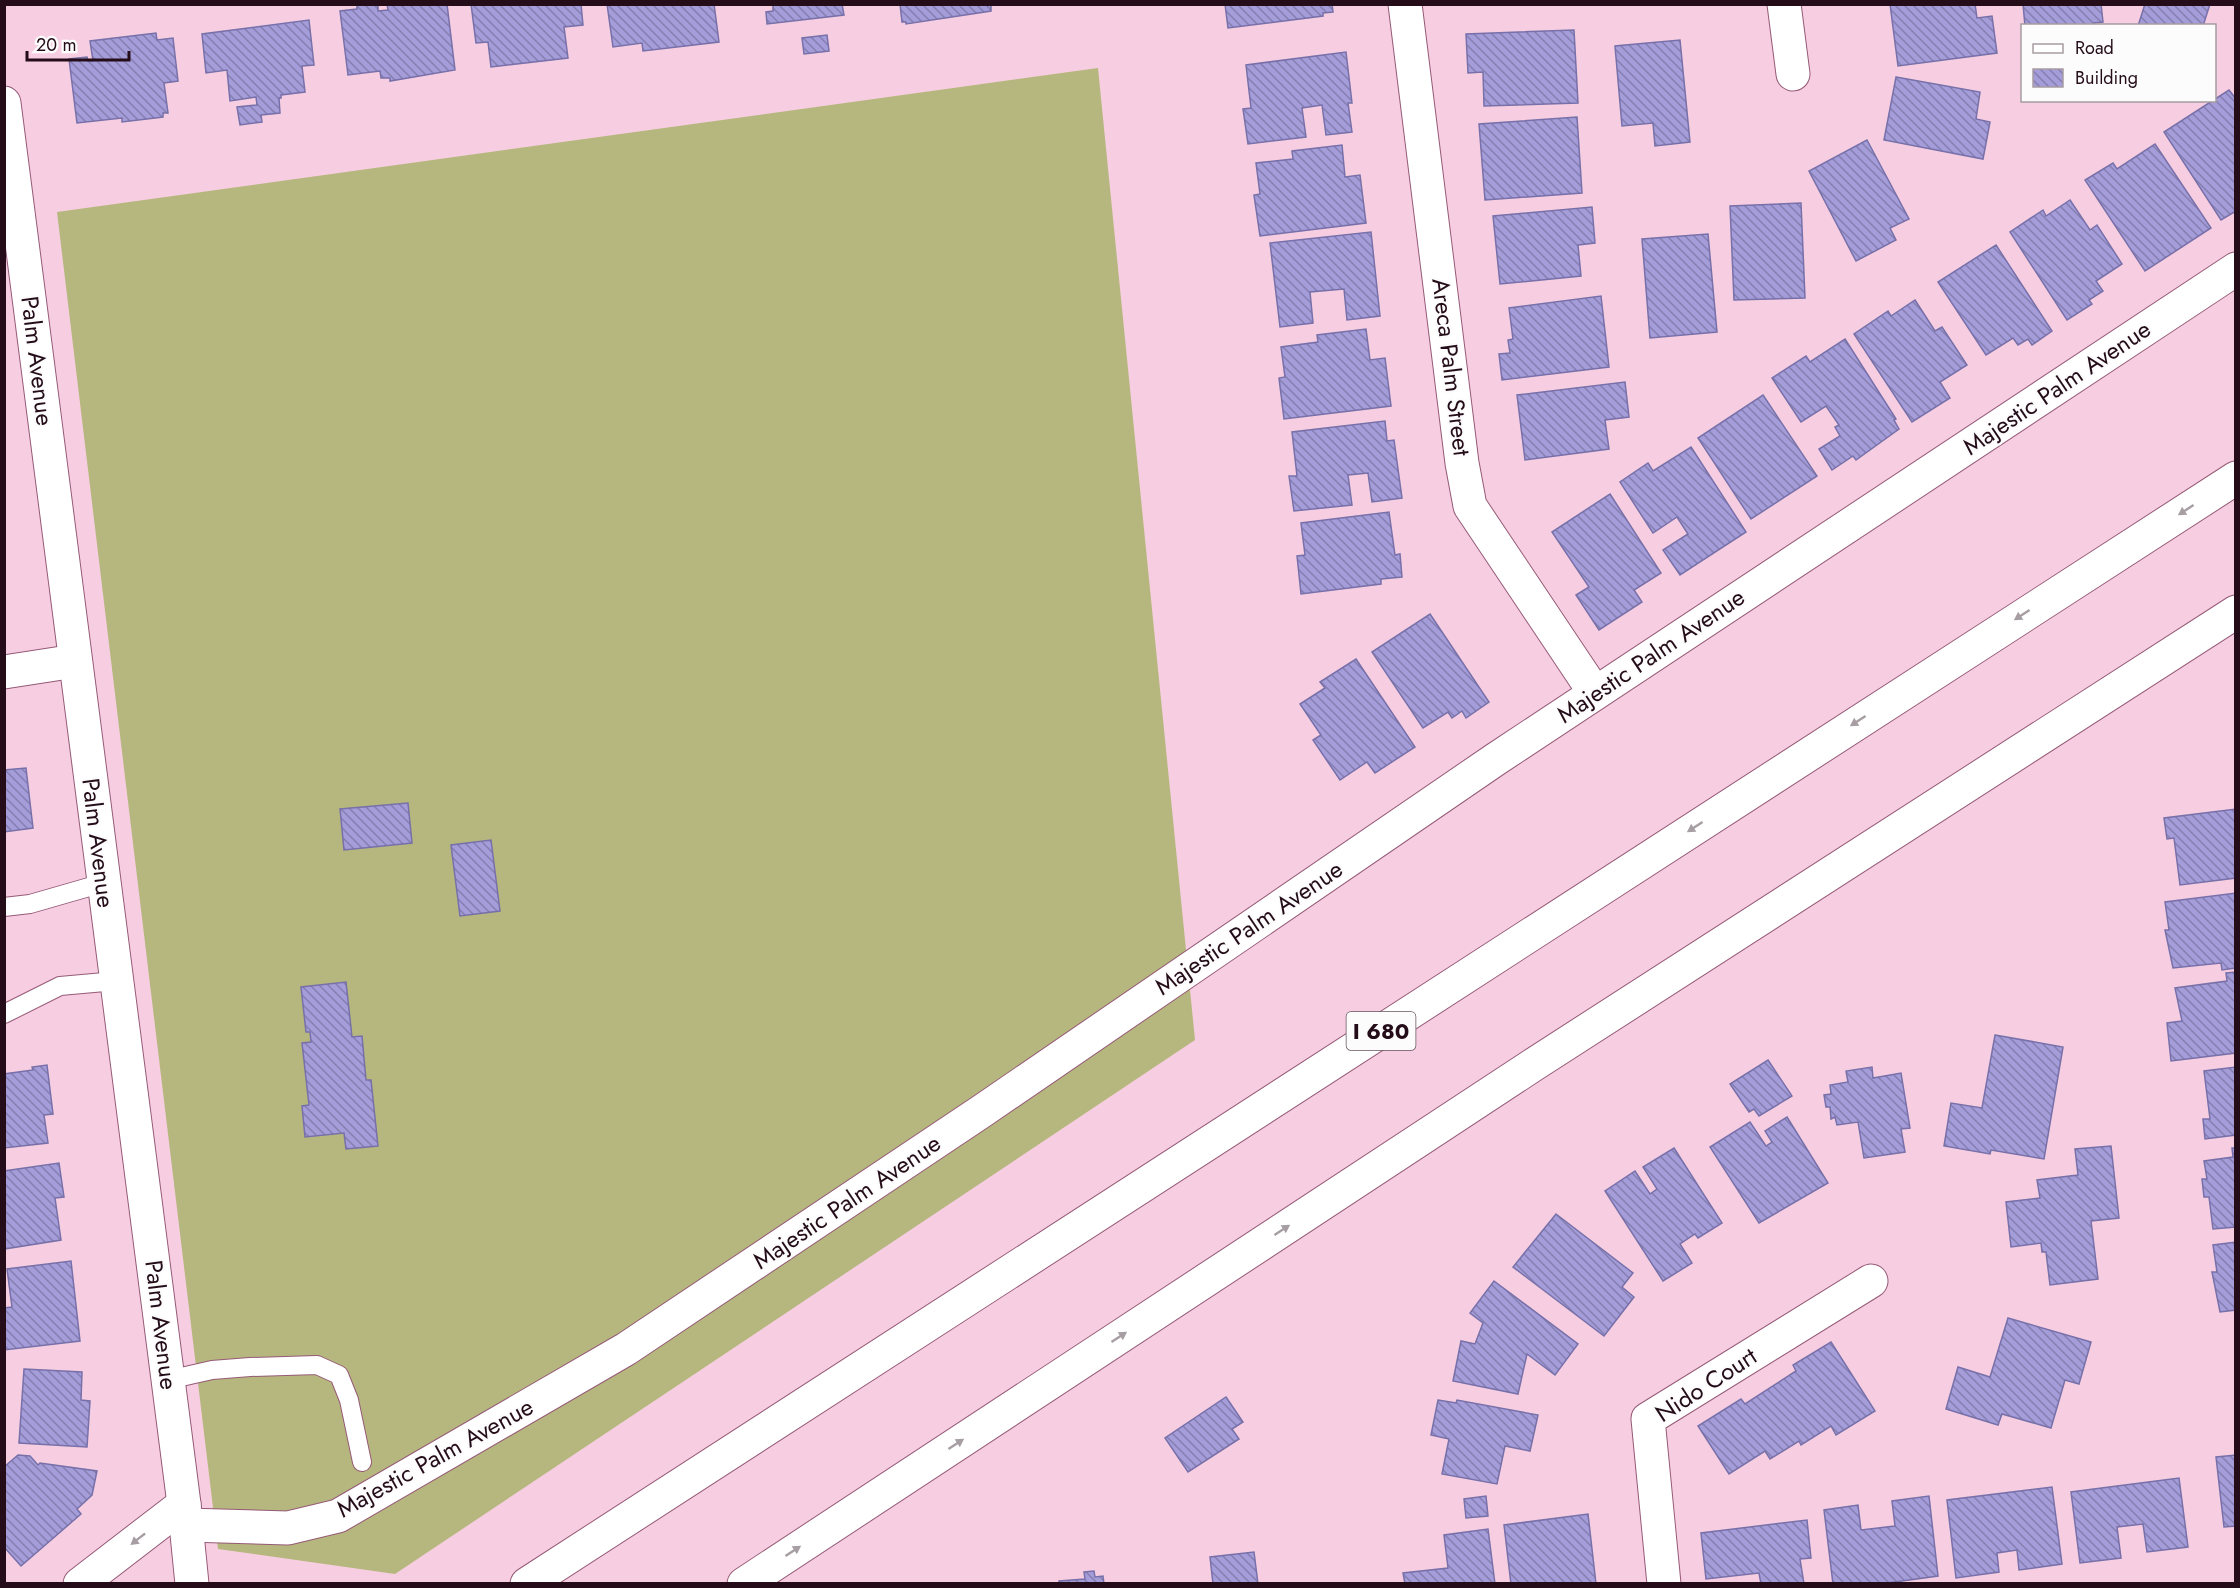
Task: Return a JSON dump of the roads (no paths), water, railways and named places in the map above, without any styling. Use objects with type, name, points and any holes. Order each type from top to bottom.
[{"type":"main road","name":"Areca Palm Street","points":[[1405,4],[1462,463],[1470,506],[1594,693]]},
{"type":"main road","points":[[1784,4],[1793,74]]},
{"type":"main road","name":"Palm Avenue","points":[[4,103],[185,1514],[189,1582]]},
{"type":"main road","name":"Majestic Palm Avenue","points":[[185,1514],[237,1527],[288,1528],[338,1516],[626,1349],[982,1111],[1594,693],[2235,269]]},
{"type":"main road","name":"I 680","points":[[527,1584],[2235,478]]},
{"type":"main road","points":[[744,1584],[1533,1065],[2235,612]]},
{"type":"main road","points":[[4,672],[75,661]]},
{"type":"main road","name":"Nido Court","points":[[1664,1584],[1648,1419],[1871,1281]]},
{"type":"main road","points":[[80,1584],[185,1514]]},
{"type":"lane","points":[[4,907],[30,904],[104,883]]},
{"type":"lane","points":[[4,1014],[60,986],[116,981]]},
{"type":"lane","points":[[168,1380],[212,1370],[317,1365],[339,1375],[349,1400],[362,1462]]}]
